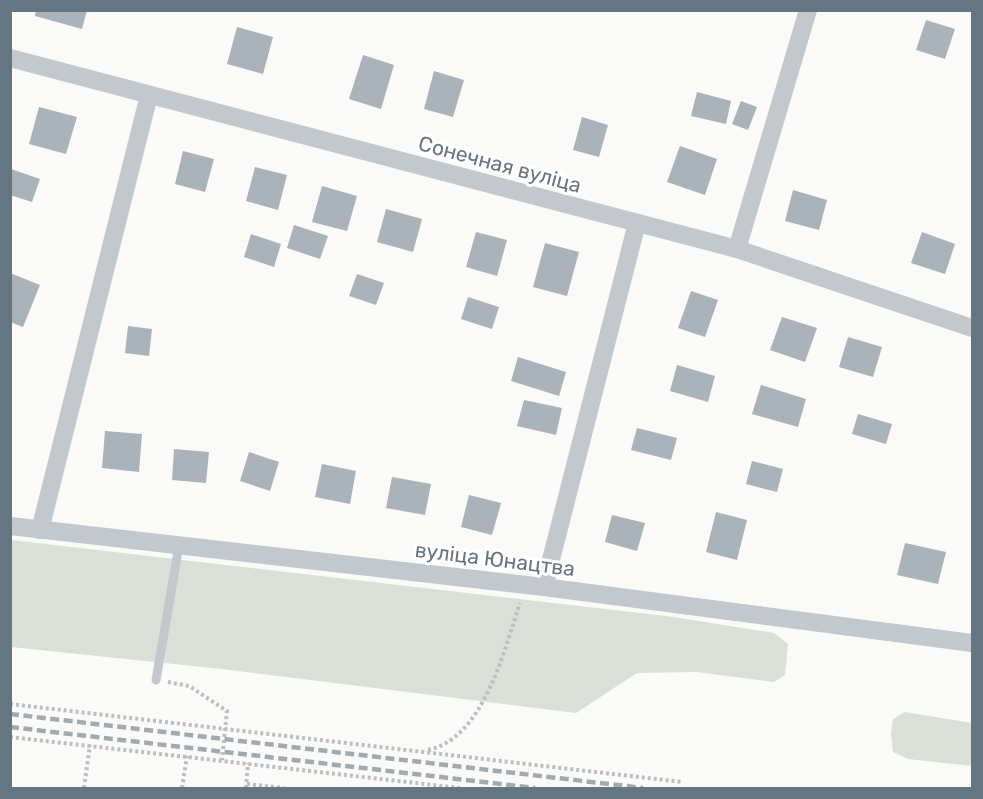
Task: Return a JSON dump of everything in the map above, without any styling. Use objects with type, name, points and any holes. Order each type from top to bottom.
[{"type":"street","points":[[737,249],[808,10]]},
{"type":"street","name":"Сонечная вуліца","points":[[10,58],[737,249],[972,328]]},
{"type":"street","points":[[40,530],[149,94]]},
{"type":"street","points":[[535,586],[637,223]]},
{"type":"street","name":"вуліца Юнацтва","points":[[10,526],[535,586],[972,643]]},
{"type":"lane","points":[[156,680],[179,545]]},
{"type":"path","points":[[425,751],[437,748],[459,734],[477,714],[535,586]]},
{"type":"path","points":[[156,680],[189,686],[227,711],[222,760]]},
{"type":"path","points":[[10,704],[682,782]]},
{"type":"path","points":[[10,737],[460,789]]},
{"type":"path","points":[[84,789],[90,746]]},
{"type":"path","points":[[182,789],[187,756]]},
{"type":"path","points":[[248,763],[246,786],[284,789]]},
{"type":"shaded area","points":[[11,540],[674,617],[774,633],[788,644],[785,675],[774,682],[697,672],[637,673],[576,713],[222,669],[11,647]]},
{"type":"shaded area","points":[[905,712],[972,723],[972,766],[908,759],[893,752],[891,734],[893,719]]},
{"type":"building","points":[[36,10],[87,10],[82,29],[35,16]]},
{"type":"building","points":[[926,20],[955,29],[945,59],[916,50]]},
{"type":"building","points":[[237,27],[273,37],[263,74],[227,64]]},
{"type":"building","points":[[363,55],[394,65],[381,109],[349,99]]},
{"type":"building","points":[[434,71],[464,80],[453,117],[424,109]]},
{"type":"building","points":[[697,92],[731,101],[726,124],[691,116]]},
{"type":"building","points":[[741,101],[757,107],[748,130],[732,124]]},
{"type":"building","points":[[39,107],[77,117],[66,154],[29,144]]},
{"type":"building","points":[[582,117],[608,125],[599,157],[573,150]]},
{"type":"building","points":[[680,146],[717,159],[705,195],[667,182]]},
{"type":"building","points":[[183,151],[214,159],[205,192],[175,184]]},
{"type":"building","points":[[255,167],[287,175],[278,210],[246,201]]},
{"type":"building","points":[[11,169],[40,179],[32,202],[10,195]]},
{"type":"building","points":[[322,186],[357,196],[347,231],[312,222]]},
{"type":"building","points":[[793,190],[827,200],[819,230],[785,221]]},
{"type":"building","points":[[386,209],[422,219],[413,252],[377,242]]},
{"type":"building","points":[[294,225],[328,236],[320,259],[287,248]]},
{"type":"building","points":[[476,232],[507,240],[497,276],[466,267]]},
{"type":"building","points":[[922,232],[955,244],[945,274],[911,263]]},
{"type":"building","points":[[251,234],[281,244],[274,267],[244,257]]},
{"type":"building","points":[[545,243],[579,252],[567,296],[533,287]]},
{"type":"building","points":[[10,273],[40,285],[23,327],[10,322]]},
{"type":"building","points":[[357,274],[384,283],[376,305],[349,296]]},
{"type":"building","points":[[691,291],[718,300],[705,337],[678,328]]},
{"type":"building","points":[[468,297],[499,307],[492,329],[461,319]]},
{"type":"building","points":[[782,317],[817,328],[805,362],[770,350]]},
{"type":"building","points":[[128,326],[152,329],[149,356],[125,353]]},
{"type":"building","points":[[848,337],[882,347],[873,377],[839,367]]},
{"type":"building","points":[[518,357],[566,372],[559,396],[511,381]]},
{"type":"building","points":[[677,365],[715,376],[708,402],[670,391]]},
{"type":"building","points":[[761,385],[806,399],[798,427],[752,414]]},
{"type":"building","points":[[524,400],[562,408],[556,435],[517,426]]},
{"type":"building","points":[[858,414],[892,424],[886,444],[852,434]]},
{"type":"building","points":[[637,428],[677,438],[671,460],[631,450]]},
{"type":"building","points":[[105,431],[142,434],[139,472],[102,468]]},
{"type":"building","points":[[174,449],[209,452],[206,483],[172,480]]},
{"type":"building","points":[[249,452],[279,462],[270,491],[240,481]]},
{"type":"building","points":[[752,461],[783,469],[777,492],[746,484]]},
{"type":"building","points":[[322,464],[356,471],[350,504],[315,497]]},
{"type":"building","points":[[392,477],[431,484],[425,515],[386,508]]},
{"type":"building","points":[[469,495],[501,503],[492,535],[461,527]]},
{"type":"building","points":[[716,512],[747,520],[737,560],[706,552]]},
{"type":"building","points":[[612,515],[645,523],[637,551],[605,542]]},
{"type":"building","points":[[905,543],[946,552],[938,584],[897,575]]},
{"type":"railway","points":[[10,714],[643,788]]},
{"type":"railway","points":[[10,727],[535,788]]}]
